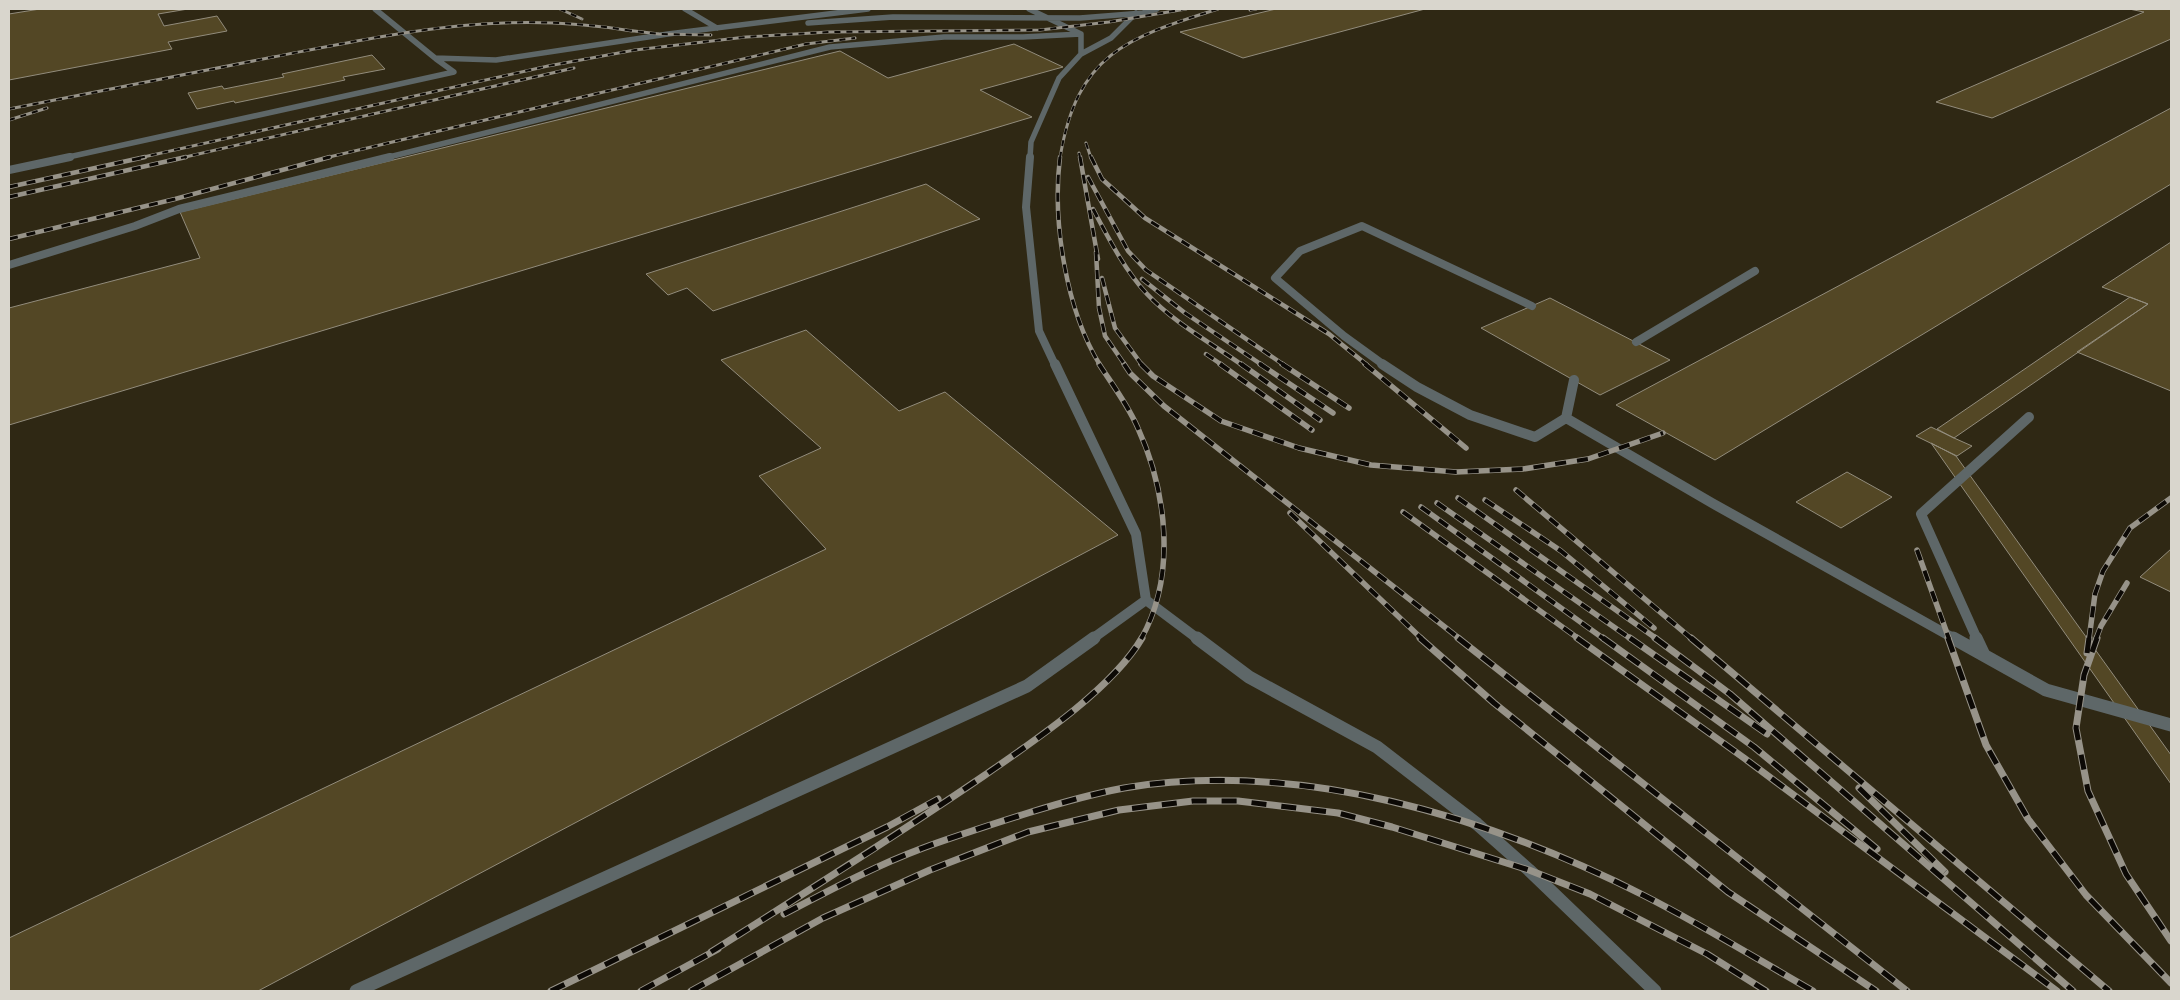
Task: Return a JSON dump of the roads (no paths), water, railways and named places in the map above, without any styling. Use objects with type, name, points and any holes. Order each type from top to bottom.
[{"type":"lane","points":[[9,170],[454,72],[375,9]]},
{"type":"lane","points":[[685,9],[717,28]]},
{"type":"lane","points":[[435,58],[496,60],[700,30],[868,9]]},
{"type":"lane","points":[[1029,9],[1045,18],[1071,27],[1081,34]]},
{"type":"lane","points":[[700,30],[893,17],[1080,18],[1136,13],[1157,9]]},
{"type":"lane","points":[[1136,13],[1122,30],[1100,47],[1080,54],[1059,78],[1031,142],[1026,207],[1039,332],[1136,534],[1146,600],[1249,676],[1377,747],[1454,806],[1529,870],[1655,991]]},
{"type":"lane","points":[[1080,54],[1081,34]]},
{"type":"lane","points":[[9,265],[135,226],[179,209],[830,47],[944,37],[1023,37],[1081,34]]},
{"type":"lane","points":[[1532,306],[1362,226],[1300,251],[1275,278],[1312,311],[1395,375],[1472,416],[1536,437],[1566,418],[1574,380]]},
{"type":"lane","points":[[1636,342],[1755,271]]},
{"type":"lane","points":[[1984,655],[1921,514],[2029,417]]},
{"type":"lane","points":[[1566,418],[1712,503],[2046,690],[2171,725]]},
{"type":"lane","points":[[356,991],[1027,686],[1146,600]]},
{"type":"railway","points":[[560,9],[582,19]]},
{"type":"railway","points":[[139,158],[548,66],[635,50],[746,37],[829,32],[1040,30],[1109,22],[1186,9]]},
{"type":"railway","points":[[1060,158],[1068,123],[1079,95],[1093,73],[1111,55],[1132,41],[1157,30],[1218,9]]},
{"type":"railway","points":[[1250,10],[1256,9]]},
{"type":"railway","points":[[9,109],[408,32],[495,23],[539,22],[632,31]]},
{"type":"railway","points":[[626,30],[659,34],[711,35]]},
{"type":"railway","points":[[325,158],[806,44],[855,38]]},
{"type":"railway","points":[[181,158],[574,68]]},
{"type":"railway","points":[[9,120],[47,108]]},
{"type":"railway","points":[[1086,143],[1091,158]]},
{"type":"railway","points":[[1079,153],[1080,158]]},
{"type":"railway","points":[[9,187],[145,157]]},
{"type":"railway","points":[[9,197],[186,157]]},
{"type":"railway","points":[[9,239],[175,199],[330,157]]},
{"type":"railway","points":[[1060,157],[1058,209],[1064,264],[1078,318],[1088,343],[1100,365]]},
{"type":"railway","points":[[1080,157],[1098,259]]},
{"type":"railway","points":[[1091,157],[1102,179],[1145,218],[1329,334],[1367,365]]},
{"type":"railway","points":[[1088,177],[1128,251],[1146,270],[1284,365]]},
{"type":"railway","points":[[1093,209],[1124,264],[1147,294],[1180,323],[1242,365]]},
{"type":"railway","points":[[1096,252],[1099,308],[1105,336],[1125,365]]},
{"type":"railway","points":[[1102,278],[1115,328],[1142,365]]},
{"type":"railway","points":[[1142,279],[1185,313],[1262,365]]},
{"type":"railway","points":[[1206,354],[1222,365]]},
{"type":"railway","points":[[1099,364],[1137,426],[1147,451],[1161,505],[1164,533],[1160,588],[1152,614],[1141,639]]},
{"type":"railway","points":[[1124,364],[1130,373],[1164,406],[1460,639]]},
{"type":"railway","points":[[1220,364],[1312,430]]},
{"type":"railway","points":[[1241,364],[1320,420]]},
{"type":"railway","points":[[1260,364],[1333,413]]},
{"type":"railway","points":[[1282,364],[1349,408]]},
{"type":"railway","points":[[1365,364],[1466,448]]},
{"type":"railway","points":[[1142,365],[1153,376],[1221,421],[1299,448],[1371,465],[1456,472],[1523,469],[1588,459],[1663,433]]},
{"type":"railway","points":[[1516,490],[1692,639]]},
{"type":"railway","points":[[1458,498],[1657,639]]},
{"type":"railway","points":[[2089,639],[2095,594],[2103,571],[2130,528],[2171,498]]},
{"type":"railway","points":[[1485,500],[1561,551],[1654,628]]},
{"type":"railway","points":[[1437,503],[1631,639]]},
{"type":"railway","points":[[1421,507],[1604,639]]},
{"type":"railway","points":[[1403,512],[1579,639]]},
{"type":"railway","points":[[1290,513],[1422,639]]},
{"type":"railway","points":[[1917,550],[1949,639]]},
{"type":"railway","points":[[2096,639],[2101,626],[2127,583]]},
{"type":"railway","points":[[711,952],[883,843],[1048,730],[1071,713],[1112,676],[1129,657],[1142,638]]},
{"type":"railway","points":[[1420,638],[1494,703],[1728,892],[1876,991]]},
{"type":"railway","points":[[1458,638],[1907,991]]},
{"type":"railway","points":[[1577,638],[1744,758],[2057,991]]},
{"type":"railway","points":[[1603,638],[1754,747],[1877,849]]},
{"type":"railway","points":[[1630,638],[1767,734]]},
{"type":"railway","points":[[1655,638],[1730,694],[2073,991]]},
{"type":"railway","points":[[1691,638],[2109,991]]},
{"type":"railway","points":[[1948,638],[1986,745],[2028,819],[2086,895],[2171,983]]},
{"type":"railway","points":[[2087,653],[2089,638]]},
{"type":"railway","points":[[2097,638],[2084,675],[2076,728],[2088,791],[2126,874],[2171,941]]},
{"type":"railway","points":[[784,914],[905,855],[936,843],[1064,802],[1124,788],[1190,781],[1257,782],[1325,789],[1392,802],[1458,819],[1523,842],[1585,867],[1645,896],[1813,991]]},
{"type":"railway","points":[[1859,788],[1945,872]]},
{"type":"railway","points":[[551,991],[887,827],[938,799]]},
{"type":"railway","points":[[691,991],[823,918],[930,870],[1028,832],[1119,810],[1193,801],[1238,801],[1338,813],[1392,827],[1529,870],[1590,894],[1707,954],[1766,991]]},
{"type":"railway","points":[[641,991],[718,949]]}]
